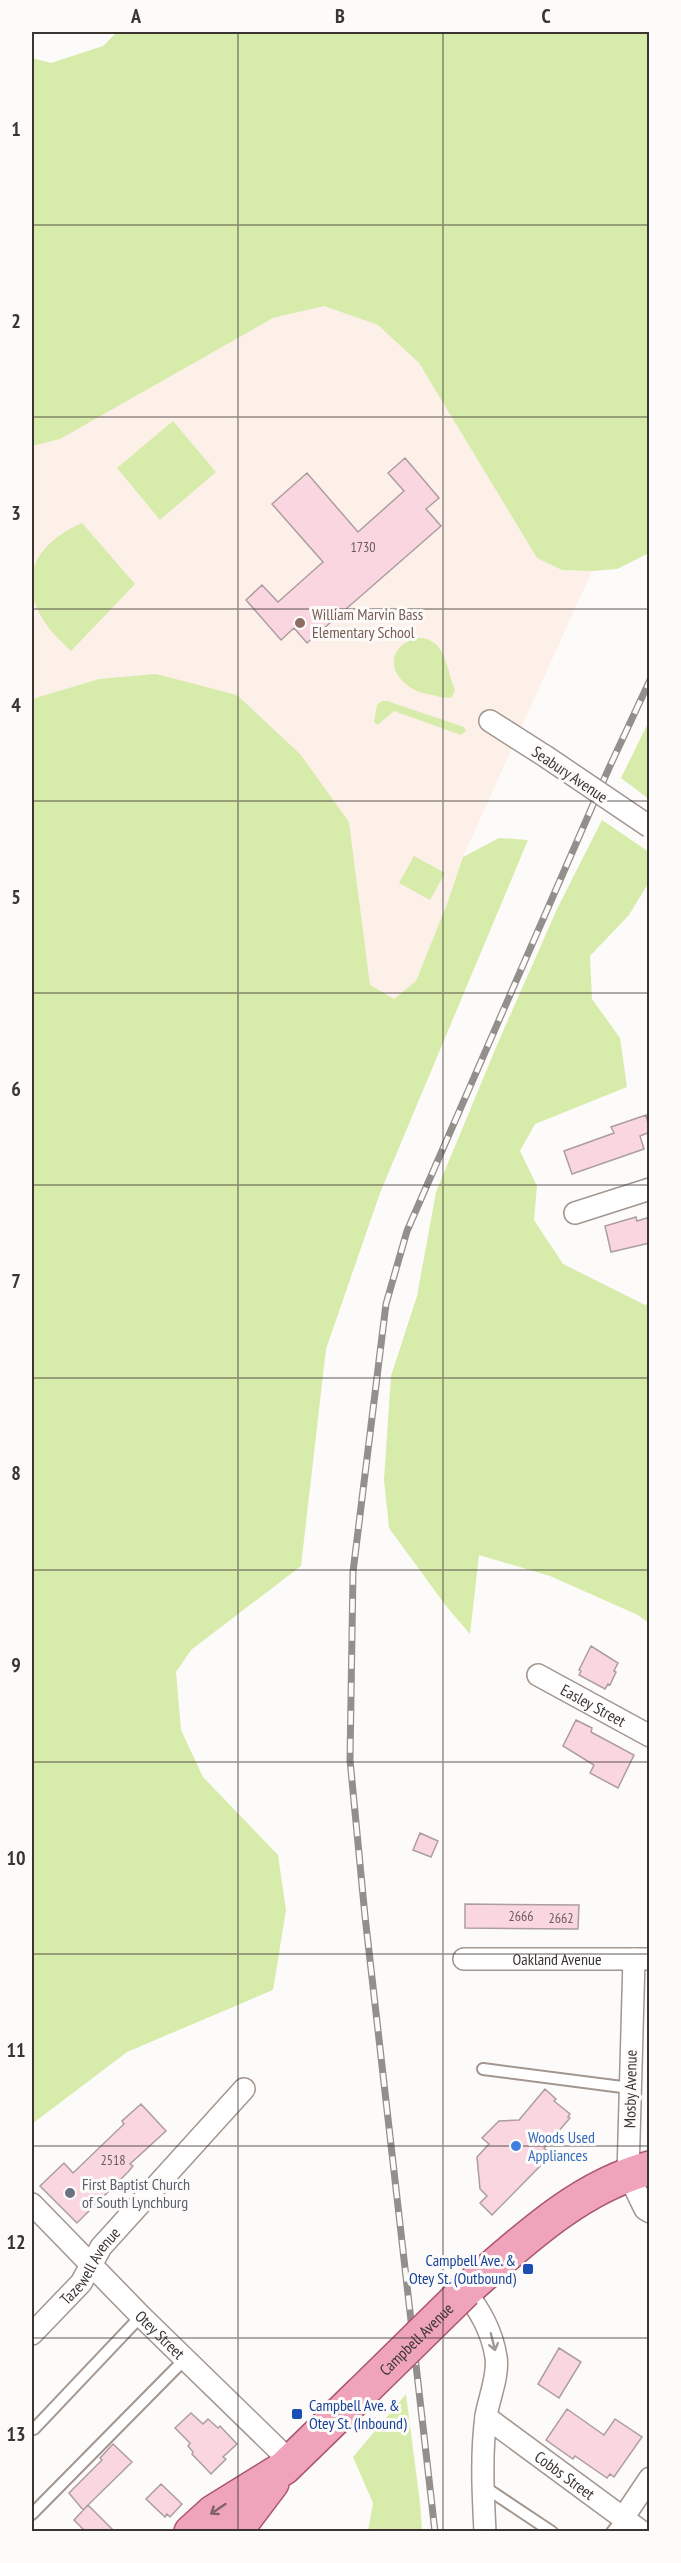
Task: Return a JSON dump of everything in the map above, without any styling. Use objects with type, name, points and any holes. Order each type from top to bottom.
[{"type":"main road","name":"Campbell Avenue","points":[[235,2532],[287,2465],[465,2290],[548,2219],[639,2171]]},
{"type":"main road","name":"Campbell Avenue","points":[[191,2532],[213,2512],[287,2465]]},
{"type":"street","name":"Seabury Avenue","points":[[490,721],[650,827]]},
{"type":"street","points":[[575,1213],[650,1189]]},
{"type":"street","name":"Easley Street","points":[[538,1675],[650,1736]]},
{"type":"street","name":"Oakland Avenue","points":[[464,1959],[642,1959]]},
{"type":"street","name":"Mosby Avenue","points":[[642,1959],[630,2088],[645,2209],[650,2212]]},
{"type":"street","name":"Tazewell Avenue","points":[[32,2334],[81,2283],[101,2247],[244,2089]]},
{"type":"street","name":"Otey Street","points":[[32,2204],[90,2265],[186,2358],[287,2465]]},
{"type":"street","points":[[465,2290],[480,2310],[491,2333],[497,2360],[486,2417],[483,2486],[485,2532]]},
{"type":"street","name":"Cobbs Street","points":[[486,2417],[618,2525],[642,2532]]},
{"type":"street","points":[[618,2525],[650,2478]]},
{"type":"lane","points":[[483,2069],[630,2088]]},
{"type":"lane","points":[[34,2428],[141,2316]]},
{"type":"lane","points":[[32,2514],[186,2358]]},
{"type":"lane","points":[[483,2486],[552,2532]]},
{"type":"shaded area","name":"William Marvin Bass Elementary School","points":[[324,306],[378,325],[419,363],[537,558],[562,570],[592,571],[463,857],[416,981],[394,999],[370,986],[349,822],[99,679],[32,699],[32,446],[60,439],[273,318]]},
{"type":"green space","points":[[117,32],[649,32],[649,553],[617,569],[592,571],[562,570],[537,558],[419,363],[378,325],[324,306],[273,318],[60,439],[32,446],[32,58],[51,63],[103,46]]},
{"type":"green space","points":[[173,421],[216,472],[160,520],[117,468]]},
{"type":"green space","points":[[82,523],[135,584],[71,651],[51,631],[37,608],[32,592],[32,578],[35,564],[42,552],[66,531]]},
{"type":"green space","points":[[416,638],[433,642],[439,648],[447,663],[455,690],[452,697],[442,698],[419,692],[399,677],[395,670],[395,655],[399,648]]},
{"type":"green space","points":[[156,674],[237,695],[300,754],[349,822],[370,985],[394,999],[416,981],[463,857],[499,838],[528,840],[380,1193],[326,1349],[301,1566],[191,1650],[176,1672],[181,1730],[203,1777],[278,1855],[286,1910],[273,1990],[127,2052],[32,2124],[32,699],[99,679]]},
{"type":"green space","points":[[382,701],[464,727],[466,731],[461,735],[394,711],[376,724],[374,722],[377,705]]},
{"type":"green space","points":[[649,721],[650,799],[621,778]]},
{"type":"green space","points":[[602,820],[649,852],[649,882],[629,915],[590,956],[592,999],[620,1038],[627,1087],[535,1124],[520,1151],[537,1186],[534,1220],[563,1264],[645,1305],[649,1303],[649,1623],[638,1615],[550,1576],[479,1555],[470,1634],[446,1606],[389,1528],[384,1480],[391,1376],[417,1296],[436,1192],[557,909]]},
{"type":"green space","points":[[414,856],[445,873],[430,900],[399,883]]},
{"type":"green space","points":[[406,2394],[422,2531],[368,2531],[373,2503],[353,2457]]},
{"type":"building","points":[[405,458],[439,498],[426,509],[441,526],[307,643],[294,628],[281,640],[246,600],[262,585],[278,602],[323,562],[272,504],[307,473],[358,532],[404,491],[388,473]]},
{"type":"building","points":[[646,1115],[650,1132],[640,1136],[644,1149],[572,1174],[564,1151],[614,1133],[611,1127]]},
{"type":"building","points":[[636,1217],[637,1221],[650,1217],[650,1243],[611,1252],[605,1226]]},
{"type":"building","points":[[591,1646],[618,1663],[610,1685],[608,1684],[605,1689],[579,1675],[581,1671],[579,1670]]},
{"type":"building","points":[[576,1720],[592,1728],[591,1732],[634,1755],[618,1788],[590,1773],[594,1765],[563,1746]]},
{"type":"building","points":[[420,1833],[438,1841],[431,1857],[413,1850]]},
{"type":"building","points":[[465,1904],[579,1905],[578,1929],[465,1928]]},
{"type":"building","points":[[545,2089],[556,2099],[554,2101],[570,2114],[568,2117],[570,2118],[544,2148],[551,2155],[492,2215],[480,2203],[487,2196],[480,2189],[477,2157],[489,2144],[482,2138],[499,2121],[519,2120]]},
{"type":"building","points":[[141,2104],[166,2131],[130,2164],[133,2166],[128,2172],[77,2223],[40,2186],[64,2163],[73,2173],[124,2124],[122,2121]]},
{"type":"building","points":[[559,2348],[581,2362],[559,2398],[538,2384]]},
{"type":"building","points":[[567,2409],[604,2435],[615,2419],[642,2437],[614,2477],[610,2474],[607,2478],[575,2456],[573,2459],[546,2440]]},
{"type":"building","points":[[191,2413],[203,2424],[208,2419],[218,2428],[220,2426],[237,2444],[223,2457],[226,2459],[211,2474],[192,2454],[188,2446],[190,2443],[175,2428]]},
{"type":"building","points":[[113,2444],[132,2462],[83,2510],[69,2493],[102,2460],[100,2458]]},
{"type":"building","points":[[161,2484],[182,2504],[170,2517],[167,2514],[165,2517],[146,2499]]},
{"type":"building","points":[[88,2505],[115,2532],[86,2532],[74,2520]]},
{"type":"railway","points":[[435,2532],[365,1916],[350,1760],[353,1572],[386,1304],[407,1231],[609,768],[650,680]]},
{"type":"place","name":"William Marvin Bass Elementary School","points":[[300,623]]},
{"type":"place","name":"Woods Used Appliances","points":[[516,2146]]},
{"type":"place","name":"First Baptist Church of South Lynchburg","points":[[70,2193]]},
{"type":"place","name":"Campbell Ave. & Otey St. (Outbound)","points":[[528,2269]]},
{"type":"place","name":"Campbell Ave. & Otey St. (Inbound)","points":[[297,2414]]}]
